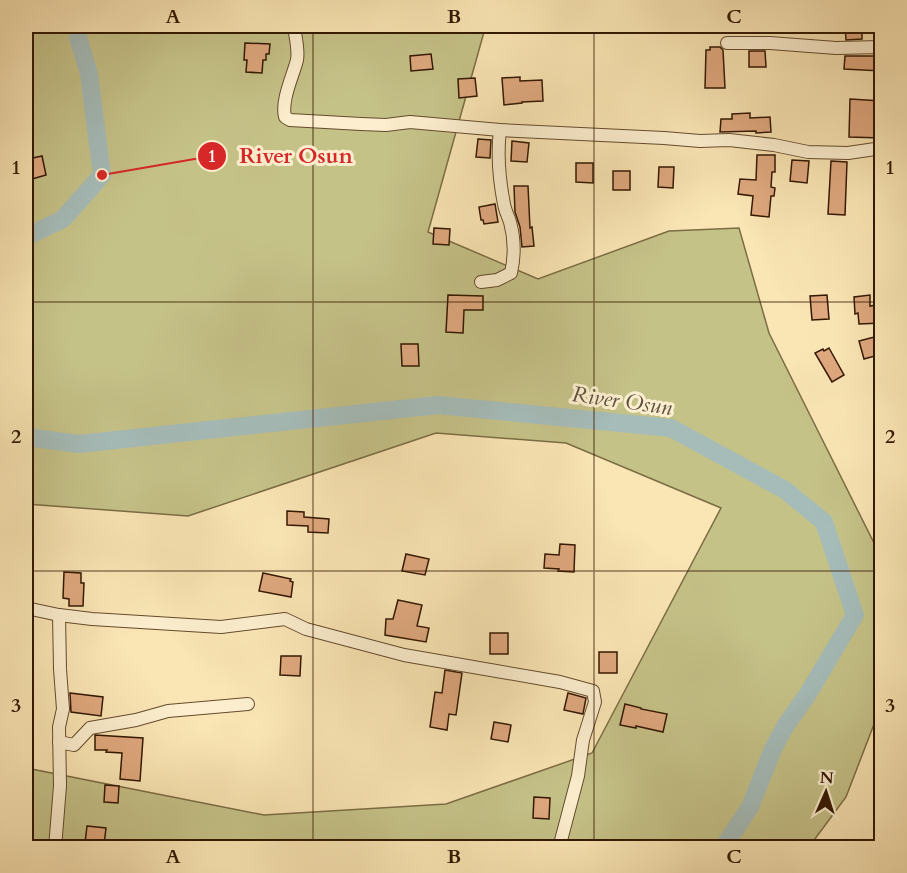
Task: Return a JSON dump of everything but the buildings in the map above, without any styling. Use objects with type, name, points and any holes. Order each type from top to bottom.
[{"type":"street","points":[[294,26],[298,57],[284,112],[285,117],[290,120],[361,124],[410,122],[500,130],[700,141],[729,140],[774,145],[808,152],[848,153],[882,148]]},
{"type":"street","points":[[727,43],[882,48]]},
{"type":"street","points":[[481,282],[497,280],[512,273],[515,257],[514,238],[504,207],[500,181],[497,150],[500,130]]},
{"type":"street","points":[[26,608],[92,619],[221,627],[285,619],[306,629],[404,655],[560,682],[593,691],[595,702],[583,740],[578,776],[559,848]]},
{"type":"street","points":[[55,848],[60,786],[59,728],[63,709],[59,615]]},
{"type":"street","points":[[59,742],[74,745],[90,728],[136,720],[168,711],[248,704]]},
{"type":"shaded area","points":[[26,26],[482,26],[484,32],[428,232],[538,279],[669,231],[739,228],[769,333],[877,549],[882,611],[881,706],[846,797],[809,847],[26,847],[26,768],[264,815],[446,804],[592,753],[721,508],[566,443],[436,433],[188,516],[26,504]]},
{"type":"waterway","name":"River Osun","points":[[26,237],[63,219],[102,175],[89,74],[77,26]]},
{"type":"waterway","name":"River Osun","points":[[26,437],[79,444],[438,405],[671,428],[785,490],[824,522],[855,615],[806,697],[786,725],[773,749],[750,807],[723,848]]},
{"type":"place","name":"River Osun","points":[[102,175]]}]
